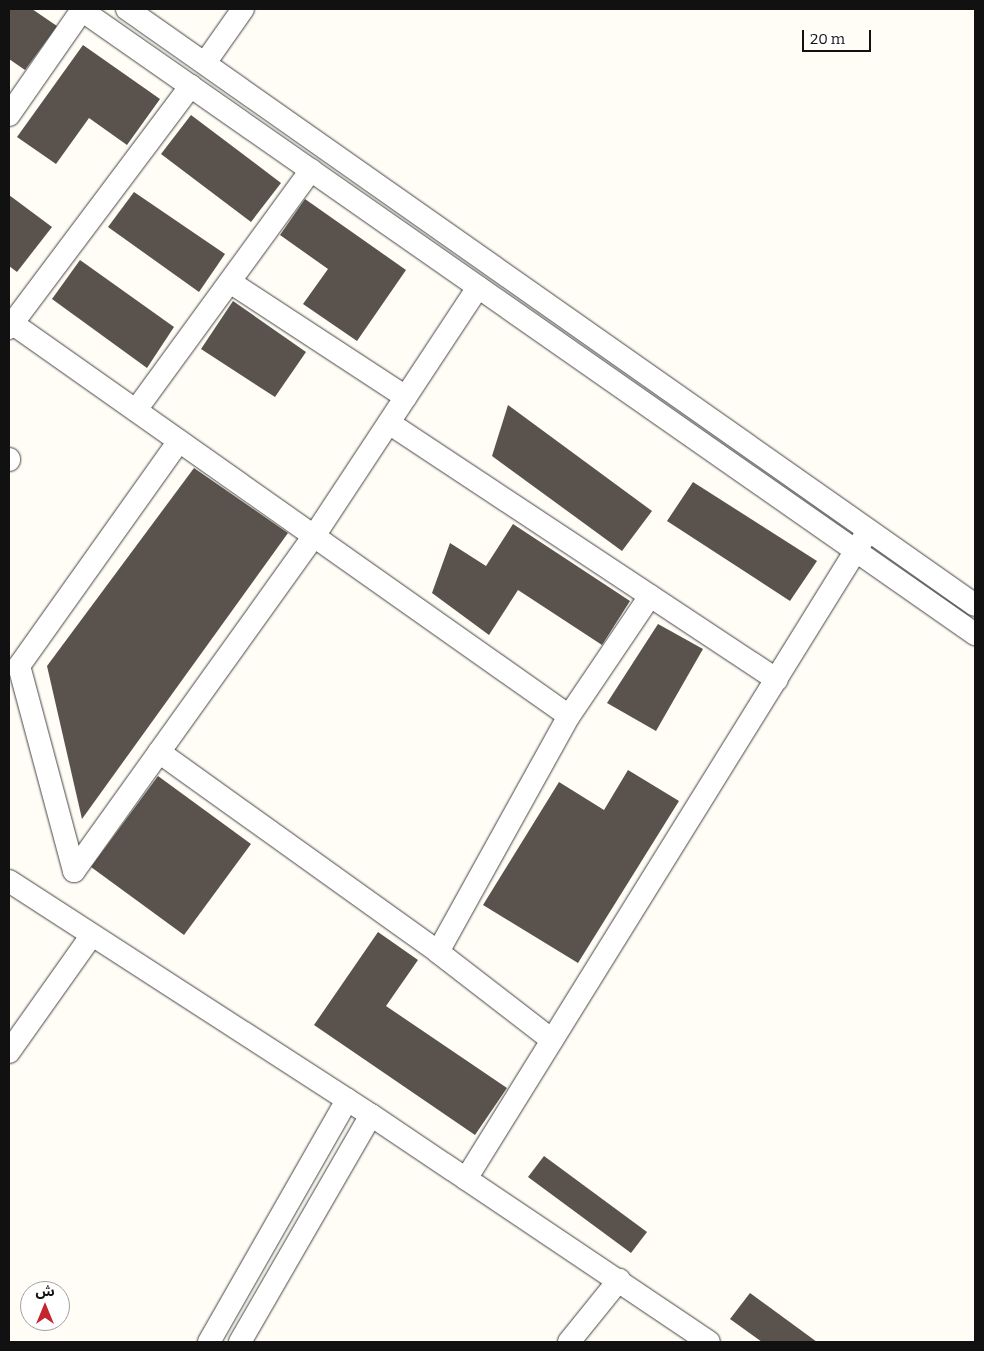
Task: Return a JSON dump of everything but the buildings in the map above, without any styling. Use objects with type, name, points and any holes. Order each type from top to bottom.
[{"type":"street","points":[[128,9],[975,604]]},
{"type":"street","points":[[205,63],[243,9]]},
{"type":"street","points":[[9,115],[81,10],[975,634]]},
{"type":"street","points":[[191,86],[10,324],[136,410],[569,716]]},
{"type":"street","points":[[136,410],[311,170]]},
{"type":"street","points":[[230,282],[406,397]]},
{"type":"street","points":[[179,441],[19,666],[74,870],[314,536],[478,287]]},
{"type":"street","points":[[389,423],[776,680]]},
{"type":"street","points":[[466,1178],[868,529]]},
{"type":"street","points":[[438,952],[569,716],[650,596]]},
{"type":"street","points":[[159,752],[438,952],[552,1040]]},
{"type":"street","points":[[9,880],[91,936],[371,1115],[709,1342]]},
{"type":"street","points":[[9,1052],[91,936]]},
{"type":"street","points":[[209,1342],[347,1100]]},
{"type":"street","points":[[240,1342],[371,1115]]},
{"type":"street","points":[[569,1342],[619,1280]]}]
